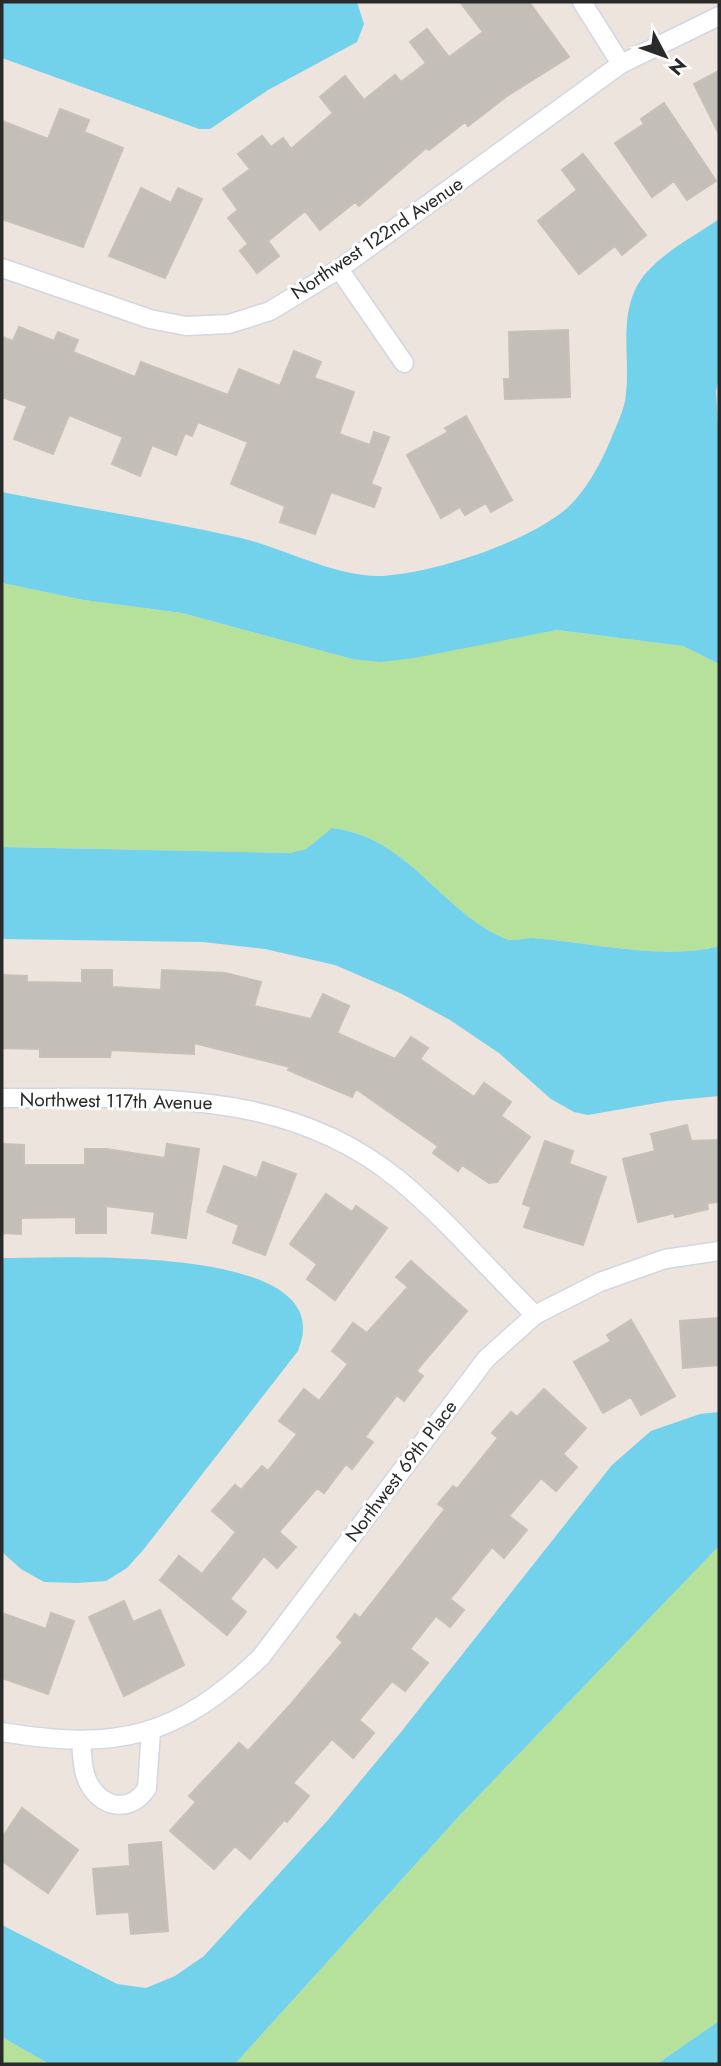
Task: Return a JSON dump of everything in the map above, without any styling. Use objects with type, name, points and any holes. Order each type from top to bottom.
[{"type":"street","points":[[582,2],[621,64]]},
{"type":"street","name":"Northwest 122nd Avenue","points":[[2,268],[149,320],[187,326],[229,324],[270,311],[339,269],[621,64],[719,16]]},
{"type":"street","points":[[339,269],[404,363]]},
{"type":"street","name":"Northwest 117th Avenue","points":[[2,1098],[157,1099],[224,1103],[288,1118],[346,1144],[398,1180],[535,1315]]},
{"type":"street","name":"Northwest 69th Place","points":[[2,1732],[81,1740],[116,1738],[151,1731],[187,1715],[226,1690],[261,1657],[486,1359],[535,1315],[600,1282],[665,1259],[719,1251]]},
{"type":"street","points":[[81,1740],[85,1776],[93,1791],[106,1803],[117,1807],[131,1805],[147,1788],[151,1731]]},
{"type":"green space","points":[[2,583],[84,600],[182,613],[352,659],[486,643],[557,630],[683,646],[719,664],[719,946],[676,952],[532,938],[506,939],[483,927],[382,845],[359,834],[332,828],[306,849],[290,853],[2,847]]},
{"type":"green space","points":[[719,1546],[719,2021],[657,2064],[235,2064],[460,1815]]},
{"type":"green space","points":[[2,2037],[49,2064],[2,2064]]},
{"type":"water","points":[[2,2],[357,2],[364,24],[357,42],[268,90],[210,129],[199,129],[2,58]]},
{"type":"water","points":[[719,219],[719,379],[716,391],[719,445],[719,664],[683,646],[557,630],[414,658],[381,662],[352,659],[182,613],[84,600],[2,583],[2,492],[241,538],[330,568],[366,575],[404,574],[428,569],[478,554],[527,534],[572,503],[592,477],[607,448],[625,400],[628,315],[635,290],[650,268]]},
{"type":"water","points":[[332,828],[359,834],[382,845],[483,927],[506,939],[532,938],[676,952],[719,946],[719,1096],[668,1101],[588,1115],[574,1112],[551,1099],[499,1053],[450,1020],[400,993],[335,965],[265,949],[203,942],[2,939],[2,847],[290,853],[306,849]]},
{"type":"water","points":[[2,1258],[122,1258],[224,1269],[265,1282],[293,1302],[303,1330],[298,1351],[144,1549],[127,1568],[106,1581],[44,1582],[21,1569],[2,1552]]},
{"type":"water","points":[[719,1412],[719,1546],[460,1815],[235,2064],[49,2064],[2,2037],[2,1925],[117,1984],[146,1988],[175,1976],[204,1956],[328,1820],[612,1465],[651,1431],[700,1414]]},
{"type":"water","points":[[719,2021],[719,2064],[657,2064]]},
{"type":"building","points":[[460,2],[529,2],[569,57],[507,96],[468,126],[465,122],[429,150],[426,148],[359,206],[355,202],[320,230],[305,211],[268,241],[279,256],[257,273],[240,251],[248,244],[228,218],[238,210],[223,189],[250,169],[238,154],[262,136],[271,147],[283,138],[291,149],[333,113],[320,97],[345,76],[364,100],[395,75],[401,82],[426,63],[410,42],[427,29],[449,57],[483,32]]},
{"type":"building","points":[[719,71],[719,134],[694,84]]},
{"type":"building","points":[[664,103],[716,181],[687,200],[674,181],[652,197],[615,143],[644,124],[641,119]]},
{"type":"building","points":[[60,109],[89,120],[84,132],[123,148],[83,247],[2,219],[2,121],[48,139]]},
{"type":"building","points":[[583,154],[646,235],[622,255],[615,246],[579,274],[538,221],[577,190],[562,170]]},
{"type":"building","points":[[141,188],[171,203],[178,188],[202,199],[165,278],[109,256]]},
{"type":"building","points":[[19,327],[54,341],[58,332],[78,340],[73,352],[135,377],[141,362],[228,395],[239,369],[280,386],[294,351],[321,362],[314,378],[354,392],[339,434],[370,445],[374,432],[389,437],[371,484],[381,488],[374,507],[331,492],[315,534],[280,522],[285,506],[231,484],[248,442],[198,422],[192,436],[185,433],[176,455],[152,445],[140,476],[112,464],[123,437],[69,415],[53,454],[14,439],[27,406],[2,397],[2,337],[13,341]]},
{"type":"building","points":[[568,330],[570,397],[505,399],[504,379],[510,379],[509,332]]},
{"type":"building","points":[[466,416],[512,500],[491,512],[486,503],[465,515],[460,507],[441,518],[407,455],[448,432],[445,428]]},
{"type":"building","points":[[82,970],[112,970],[112,987],[161,990],[162,970],[225,973],[261,982],[254,1006],[311,1019],[323,994],[349,1006],[337,1033],[395,1059],[411,1037],[428,1048],[420,1059],[474,1097],[484,1083],[511,1102],[501,1116],[530,1137],[497,1182],[489,1183],[462,1165],[458,1171],[433,1153],[438,1146],[356,1089],[352,1097],[288,1070],[290,1067],[194,1043],[194,1054],[111,1050],[110,1057],[40,1057],[40,1049],[2,1048],[2,975],[27,976],[27,982],[82,983]]},
{"type":"building","points":[[687,1125],[691,1141],[719,1140],[719,1202],[707,1203],[708,1209],[675,1217],[674,1213],[638,1222],[623,1159],[655,1151],[651,1134]]},
{"type":"building","points":[[545,1141],[573,1151],[569,1164],[606,1177],[583,1245],[524,1227],[531,1207],[523,1204]]},
{"type":"building","points":[[2,1144],[24,1145],[24,1165],[85,1165],[85,1149],[106,1149],[165,1158],[167,1144],[199,1149],[186,1238],[152,1233],[155,1212],[106,1206],[106,1233],[76,1233],[76,1217],[21,1218],[21,1234],[2,1233]]},
{"type":"building","points":[[263,1162],[296,1174],[265,1255],[233,1243],[239,1225],[207,1212],[224,1166],[257,1178]]},
{"type":"building","points":[[326,1194],[352,1212],[356,1206],[387,1228],[335,1300],[307,1279],[317,1264],[290,1244]]},
{"type":"building","points":[[411,1261],[467,1311],[416,1371],[423,1376],[404,1401],[397,1395],[365,1437],[373,1442],[352,1469],[346,1464],[324,1493],[317,1488],[279,1532],[296,1547],[277,1568],[264,1556],[230,1599],[246,1612],[227,1635],[160,1580],[179,1556],[202,1574],[236,1532],[212,1511],[235,1485],[241,1490],[262,1466],[268,1471],[297,1434],[279,1421],[304,1389],[319,1401],[348,1364],[332,1351],[353,1323],[367,1333],[408,1287],[396,1277]]},
{"type":"building","points":[[719,1318],[719,1365],[683,1368],[680,1321]]},
{"type":"building","points":[[631,1320],[675,1396],[641,1415],[631,1397],[603,1413],[574,1362],[611,1341],[607,1335]]},
{"type":"building","points":[[544,1389],[586,1428],[563,1454],[577,1467],[556,1491],[541,1478],[509,1516],[527,1530],[504,1558],[492,1547],[450,1599],[464,1610],[450,1627],[436,1616],[410,1649],[428,1663],[405,1691],[392,1681],[359,1720],[374,1733],[353,1758],[332,1739],[293,1783],[309,1796],[287,1822],[284,1820],[250,1859],[235,1846],[214,1869],[170,1831],[196,1802],[189,1796],[239,1743],[248,1751],[291,1704],[343,1642],[337,1637],[355,1614],[360,1618],[445,1509],[438,1504],[453,1486],[457,1489],[498,1438],[492,1433],[511,1412],[517,1417]]},
{"type":"building","points":[[124,1601],[133,1622],[160,1610],[184,1665],[124,1696],[89,1617]]},
{"type":"building","points":[[51,1613],[74,1621],[48,1694],[2,1678],[2,1624],[5,1614],[46,1629]]},
{"type":"building","points":[[22,1808],[78,1850],[48,1893],[2,1861],[2,1838]]},
{"type":"building","points":[[161,1842],[168,1931],[131,1934],[129,1912],[97,1914],[93,1869],[130,1866],[129,1845]]}]
